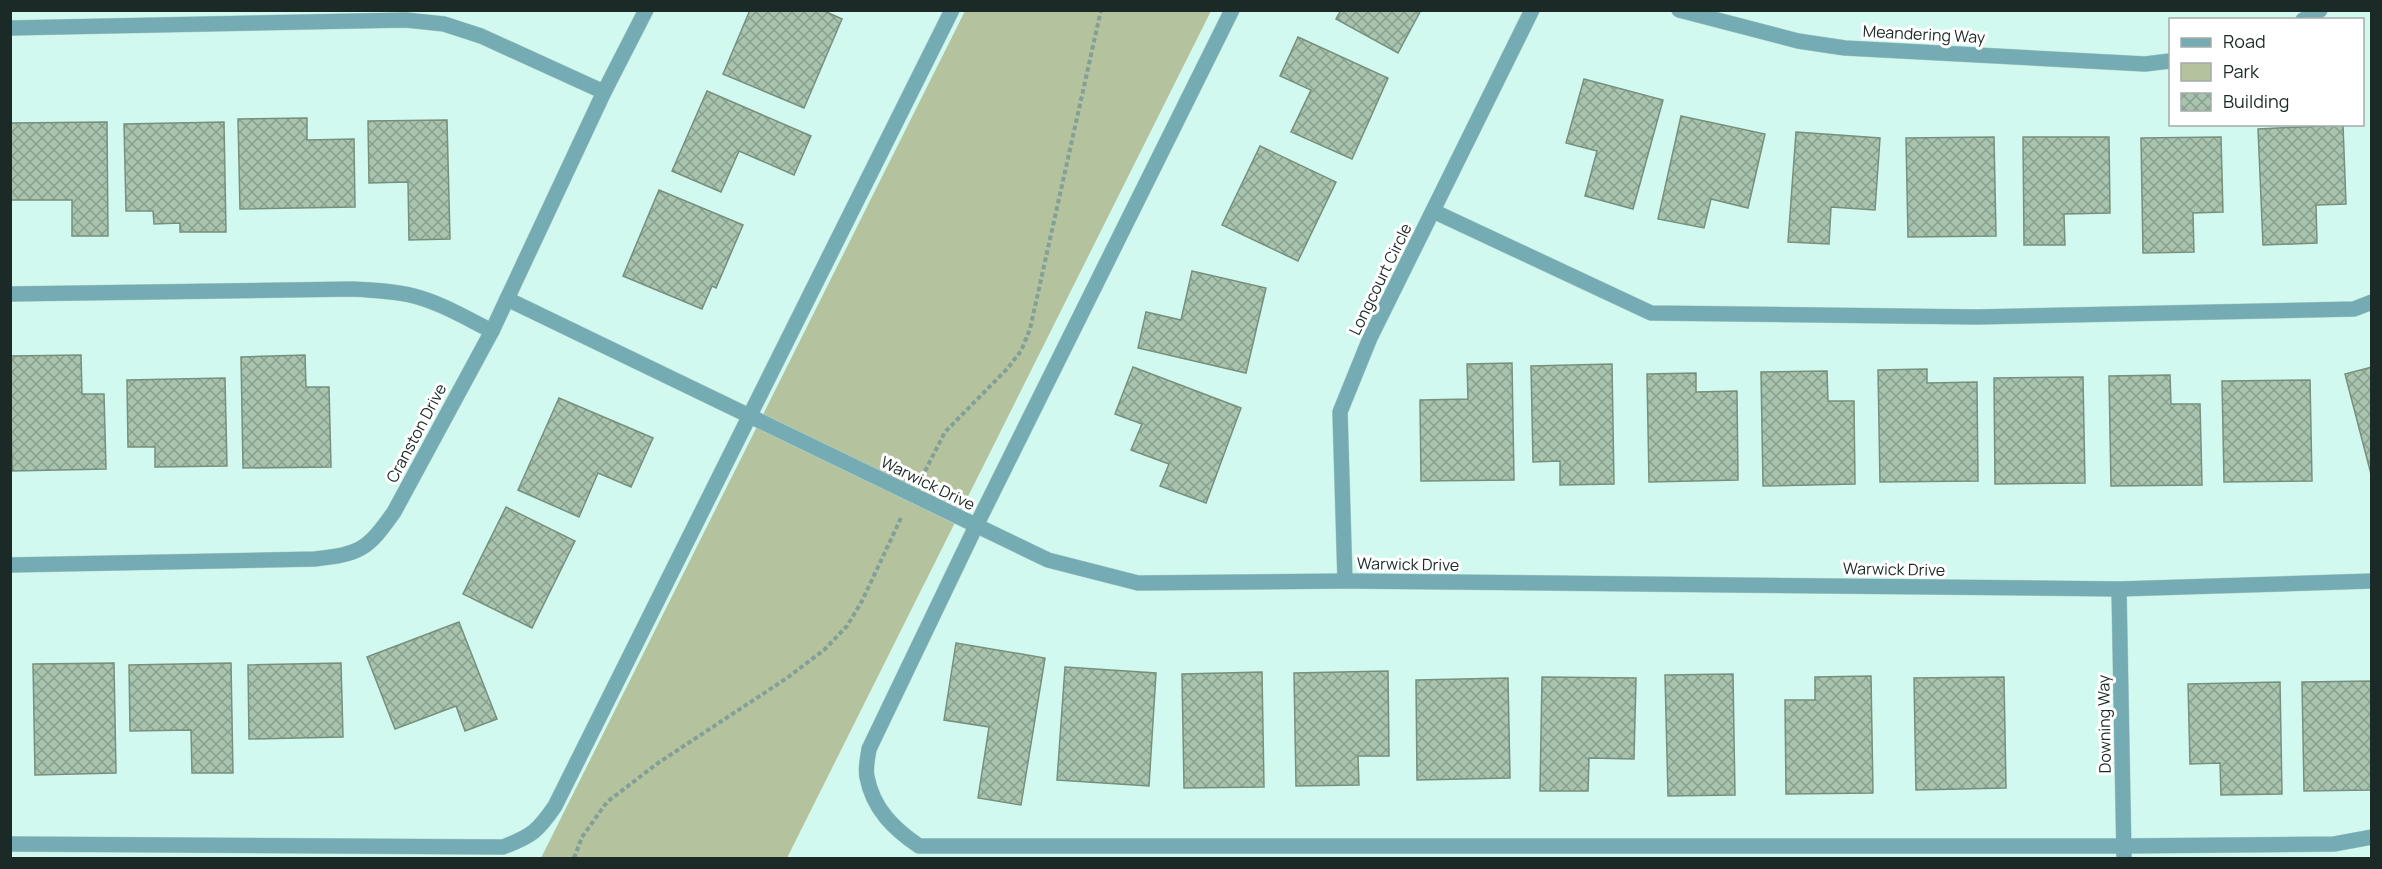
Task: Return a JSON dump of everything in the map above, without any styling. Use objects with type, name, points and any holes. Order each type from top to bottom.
[{"type":"street","name":"Cranston Drive","points":[[10,565],[315,560],[345,556],[362,549],[378,534],[394,512],[492,331],[604,93],[646,10]]},
{"type":"street","points":[[10,844],[503,848],[526,839],[540,828],[555,806],[952,10]]},
{"type":"street","points":[[1232,10],[976,526],[869,749],[866,776],[878,809],[897,831],[920,846],[1852,852],[2123,852],[2334,844],[2372,837]]},
{"type":"street","name":"Longcourt Circle","points":[[1345,582],[1340,412],[1371,338],[1532,10]]},
{"type":"street","name":"Meandering Way","points":[[1679,10],[1798,41],[1845,48],[2145,64],[2169,61]]},
{"type":"street","points":[[2306,18],[2320,10]]},
{"type":"street","points":[[10,28],[406,20],[444,24],[481,36],[604,93]]},
{"type":"street","points":[[1433,211],[1651,313],[1977,317],[2354,309],[2372,302]]},
{"type":"street","points":[[10,294],[352,289],[386,291],[435,303],[492,331]]},
{"type":"street","name":"Warwick Drive","points":[[507,299],[1048,560],[1138,583],[1345,582],[2120,589],[2372,581]]},
{"type":"street","name":"Downing Way","points":[[2120,589],[2123,852]]},
{"type":"green space","points":[[965,11],[1211,11],[787,858],[541,858]]},
{"type":"building","points":[[750,10],[822,10],[842,19],[804,108],[723,74]]},
{"type":"building","points":[[1341,10],[1421,10],[1398,53],[1336,19]]},
{"type":"building","points":[[1298,37],[1388,78],[1352,159],[1291,132],[1311,90],[1280,76]]},
{"type":"building","points":[[1584,79],[1663,100],[1633,209],[1585,196],[1597,151],[1566,143]]},
{"type":"building","points":[[707,91],[811,136],[794,175],[739,151],[721,192],[672,171]]},
{"type":"building","points":[[1681,116],[1765,134],[1748,208],[1711,199],[1704,228],[1658,219]]},
{"type":"building","points":[[307,118],[307,140],[354,139],[355,207],[240,209],[238,119]]},
{"type":"building","points":[[447,120],[450,239],[409,240],[408,182],[369,183],[368,121]]},
{"type":"building","points":[[107,122],[108,236],[72,236],[72,200],[11,200],[11,123]]},
{"type":"building","points":[[224,122],[226,232],[180,232],[180,223],[154,224],[153,211],[126,211],[124,124]]},
{"type":"building","points":[[2343,126],[2346,204],[2316,205],[2317,243],[2263,245],[2258,129]]},
{"type":"building","points":[[1796,132],[1880,138],[1875,210],[1831,207],[1829,244],[1788,242]]},
{"type":"building","points":[[1994,137],[1996,236],[1908,237],[1906,138]]},
{"type":"building","points":[[2023,137],[2109,137],[2110,213],[2064,214],[2065,245],[2024,245]]},
{"type":"building","points":[[2221,137],[2223,212],[2193,213],[2194,252],[2143,253],[2141,138]]},
{"type":"building","points":[[1260,146],[1336,182],[1298,261],[1222,225]]},
{"type":"building","points":[[659,190],[743,225],[716,288],[712,286],[702,309],[623,276]]},
{"type":"building","points":[[1192,271],[1266,288],[1246,373],[1138,348],[1146,312],[1181,320]]},
{"type":"building","points":[[81,355],[82,394],[104,394],[106,469],[12,471],[10,356]]},
{"type":"building","points":[[305,355],[306,387],[329,387],[331,467],[243,468],[241,357]]},
{"type":"building","points":[[1512,363],[1514,480],[1421,481],[1420,400],[1468,399],[1467,364]]},
{"type":"building","points":[[1612,364],[1614,484],[1560,485],[1560,461],[1533,462],[1531,366]]},
{"type":"building","points":[[1133,367],[1241,408],[1206,503],[1160,486],[1169,464],[1131,450],[1142,424],[1115,414]]},
{"type":"building","points":[[2372,367],[2372,478],[2345,374]]},
{"type":"building","points":[[1927,369],[1927,383],[1977,382],[1978,481],[1880,482],[1878,370]]},
{"type":"building","points":[[1827,371],[1828,401],[1854,401],[1855,484],[1763,486],[1761,372]]},
{"type":"building","points":[[1696,373],[1696,392],[1737,391],[1738,480],[1649,482],[1647,374]]},
{"type":"building","points":[[2170,375],[2171,404],[2200,404],[2202,485],[2111,486],[2109,376]]},
{"type":"building","points":[[2083,377],[2085,483],[1995,484],[1994,378]]},
{"type":"building","points":[[225,378],[227,466],[155,467],[155,447],[128,447],[127,380]]},
{"type":"building","points":[[2310,380],[2312,481],[2224,482],[2222,381]]},
{"type":"building","points":[[559,398],[653,438],[631,487],[598,473],[579,517],[518,490]]},
{"type":"building","points":[[506,507],[575,541],[532,628],[463,594]]},
{"type":"building","points":[[459,622],[497,719],[465,731],[456,706],[395,729],[367,657]]},
{"type":"building","points":[[956,643],[1045,658],[1021,805],[978,798],[989,727],[944,720]]},
{"type":"building","points":[[114,663],[116,773],[35,775],[33,664]]},
{"type":"building","points":[[231,663],[233,773],[192,773],[191,730],[130,731],[129,665]]},
{"type":"building","points":[[341,663],[343,737],[249,739],[248,665]]},
{"type":"building","points":[[1065,667],[1156,673],[1149,786],[1057,780]]},
{"type":"building","points":[[1388,671],[1389,756],[1358,756],[1359,785],[1296,786],[1294,673]]},
{"type":"building","points":[[1262,672],[1264,787],[1184,788],[1182,674]]},
{"type":"building","points":[[1733,674],[1735,795],[1668,796],[1665,675]]},
{"type":"building","points":[[1871,676],[1873,793],[1786,794],[1785,700],[1815,700],[1815,677]]},
{"type":"building","points":[[1542,677],[1636,678],[1634,759],[1589,758],[1588,791],[1540,791]]},
{"type":"building","points":[[2004,677],[2006,788],[1916,790],[1914,678]]},
{"type":"building","points":[[1508,678],[1510,778],[1417,780],[1416,680]]},
{"type":"building","points":[[2372,681],[2372,790],[2304,791],[2302,682]]},
{"type":"building","points":[[2280,682],[2282,794],[2221,795],[2220,763],[2190,764],[2188,684]]}]
